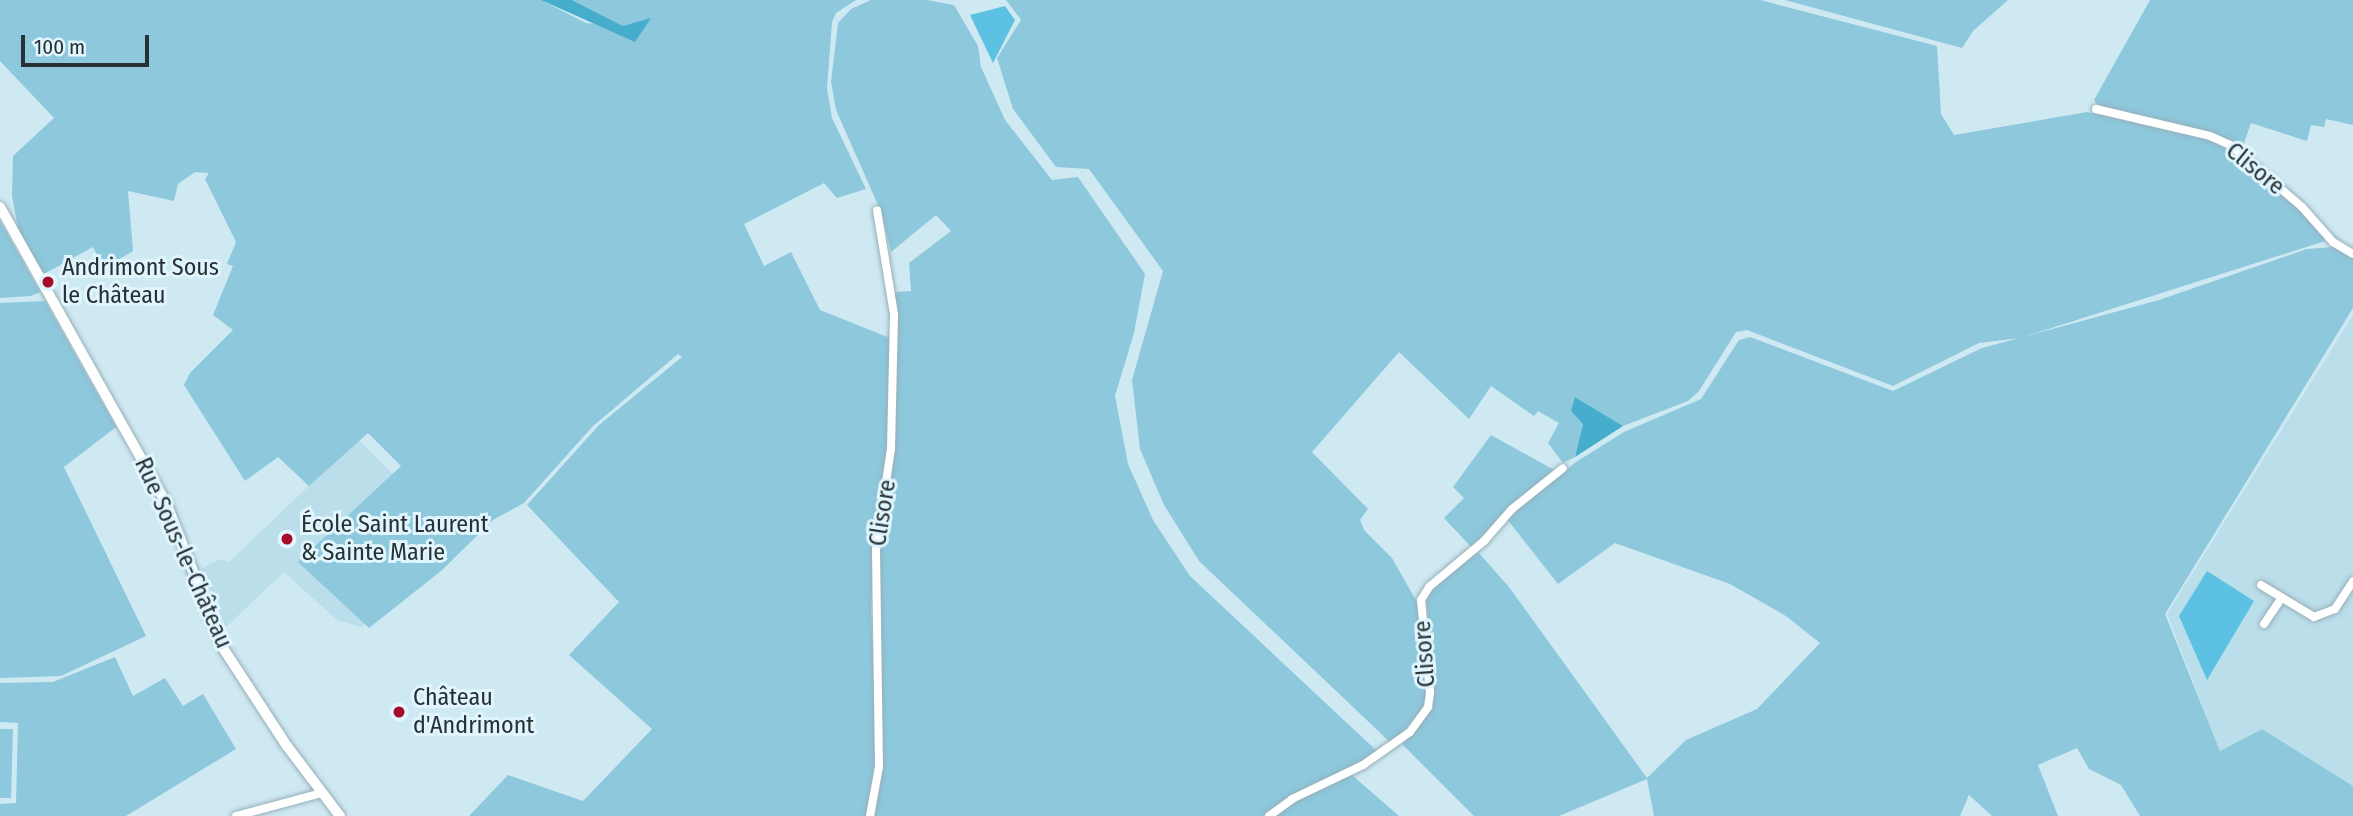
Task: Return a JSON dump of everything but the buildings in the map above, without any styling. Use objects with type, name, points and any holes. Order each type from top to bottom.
[{"type":"street","name":"Clisore","points":[[2096,109],[2230,145],[2302,207],[2333,242],[2353,254]]},
{"type":"street","name":"Rue Sous-le-Château","points":[[0,207],[167,505],[223,648],[321,793],[340,816]]},
{"type":"street","name":"Clisore","points":[[870,816],[880,741],[876,561],[891,448],[894,314],[877,210]]},
{"type":"street","name":"Clisore","points":[[1269,816],[1292,799],[1363,765],[1410,732],[1428,707],[1430,692],[1421,600],[1429,587],[1484,541],[1512,509],[1563,468]]},
{"type":"street","points":[[2261,585],[2314,617],[2325,616],[2353,581]]},
{"type":"street","points":[[2264,624],[2282,597]]},
{"type":"street","points":[[236,816],[321,793]]},
{"type":"shaded area","points":[[0,0],[541,0],[586,23],[623,26],[572,0],[856,0],[836,13],[832,22],[827,88],[832,118],[866,189],[837,198],[824,183],[744,224],[764,266],[791,252],[820,310],[890,338],[888,451],[874,542],[871,610],[877,750],[866,816],[469,816],[508,775],[583,801],[652,729],[569,655],[619,602],[527,505],[599,425],[682,357],[678,354],[592,427],[524,503],[493,520],[441,571],[369,628],[298,562],[401,466],[368,433],[309,486],[278,457],[245,481],[184,385],[190,373],[233,330],[213,315],[233,266],[227,264],[236,242],[205,179],[209,173],[195,172],[178,184],[174,201],[128,191],[133,251],[104,268],[93,247],[44,274],[18,229],[12,195],[13,156],[54,118],[0,61]]},
{"type":"shaded area","points":[[541,0],[572,0],[623,26],[651,18],[635,42]]},
{"type":"shaded area","points":[[871,0],[927,0],[954,5],[978,46],[981,67],[1005,120],[1052,180],[1078,177],[1145,274],[1134,333],[1115,396],[1128,464],[1153,520],[1190,576],[1379,753],[1284,801],[1264,816],[875,816],[882,759],[880,543],[894,450],[895,292],[911,291],[909,263],[951,231],[936,215],[891,252],[882,214],[836,110],[831,82],[838,23],[851,9]]},
{"type":"shaded area","points":[[1006,0],[1760,0],[1937,46],[1941,114],[1954,135],[2087,112],[2215,141],[2287,197],[2323,232],[2325,241],[2020,338],[1979,343],[1893,386],[1747,330],[1736,332],[1699,391],[1688,401],[1623,426],[1575,397],[1583,424],[1575,457],[1563,463],[1548,443],[1559,423],[1538,411],[1534,416],[1491,386],[1469,419],[1399,352],[1312,452],[1368,509],[1360,520],[1364,530],[1392,558],[1418,604],[1426,669],[1425,706],[1392,744],[1199,561],[1164,505],[1140,449],[1132,380],[1163,271],[1089,169],[1056,167],[1013,109],[997,58],[1021,20]]},
{"type":"shaded area","points":[[1785,0],[2008,0],[1973,31],[1962,48]]},
{"type":"shaded area","points":[[2150,0],[2353,0],[2353,125],[2326,119],[2324,127],[2311,125],[2307,141],[2251,123],[2242,149],[2220,137],[2100,108],[2094,100]]},
{"type":"shaded area","points":[[1005,6],[1015,20],[993,63],[970,15]]},
{"type":"shaded area","points":[[0,221],[40,292],[31,296],[0,298]]},
{"type":"shaded area","points":[[2334,247],[2353,255],[2353,308],[2165,614],[2220,751],[2262,729],[2353,786],[2353,816],[2140,816],[2121,785],[2089,769],[2077,748],[2038,765],[2058,816],[1992,816],[1969,795],[1960,816],[1654,816],[1647,779],[1559,816],[1474,816],[1402,744],[1429,713],[1435,683],[1426,596],[1443,576],[1478,552],[1509,587],[1647,778],[1686,740],[1757,709],[1820,643],[1786,616],[1730,584],[1615,543],[1558,584],[1507,519],[1576,462],[1624,432],[1701,399],[1739,340],[1750,337],[1893,391],[1982,348],[2159,300],[2307,249]]},
{"type":"shaded area","points":[[45,301],[116,427],[64,467],[146,636],[61,676],[0,678],[0,303]]},
{"type":"shaded area","points":[[2353,315],[2353,786],[2262,729],[2220,751],[2167,614]]},
{"type":"shaded area","points":[[1575,397],[1623,426],[1575,457],[1583,424],[1571,411]]},
{"type":"shaded area","points":[[1491,435],[1556,471],[1473,549],[1444,518],[1464,498],[1453,487]]},
{"type":"shaded area","name":"École Saint Laurent & Sainte Marie","points":[[358,439],[393,474],[305,556],[372,619],[361,627],[337,620],[284,572],[226,627],[201,569],[220,559],[229,562]]},
{"type":"shaded area","points":[[2207,571],[2254,601],[2207,680],[2179,616]]},
{"type":"shaded area","points":[[115,657],[133,696],[165,678],[183,706],[203,694],[236,749],[126,816],[0,816],[0,804],[16,803],[18,723],[0,722],[0,683],[53,682]]},
{"type":"shaded area","points":[[0,729],[13,729],[11,798],[0,798]]},
{"type":"shaded area","points":[[1352,775],[1399,816],[1275,816],[1311,792]]},
{"type":"place","name":"Andrimont Sous le Château","points":[[48,282]]},
{"type":"place","name":"École Saint Laurent & Sainte Marie","points":[[287,539]]},
{"type":"place","name":"Château d'Andrimont","points":[[399,712]]}]
